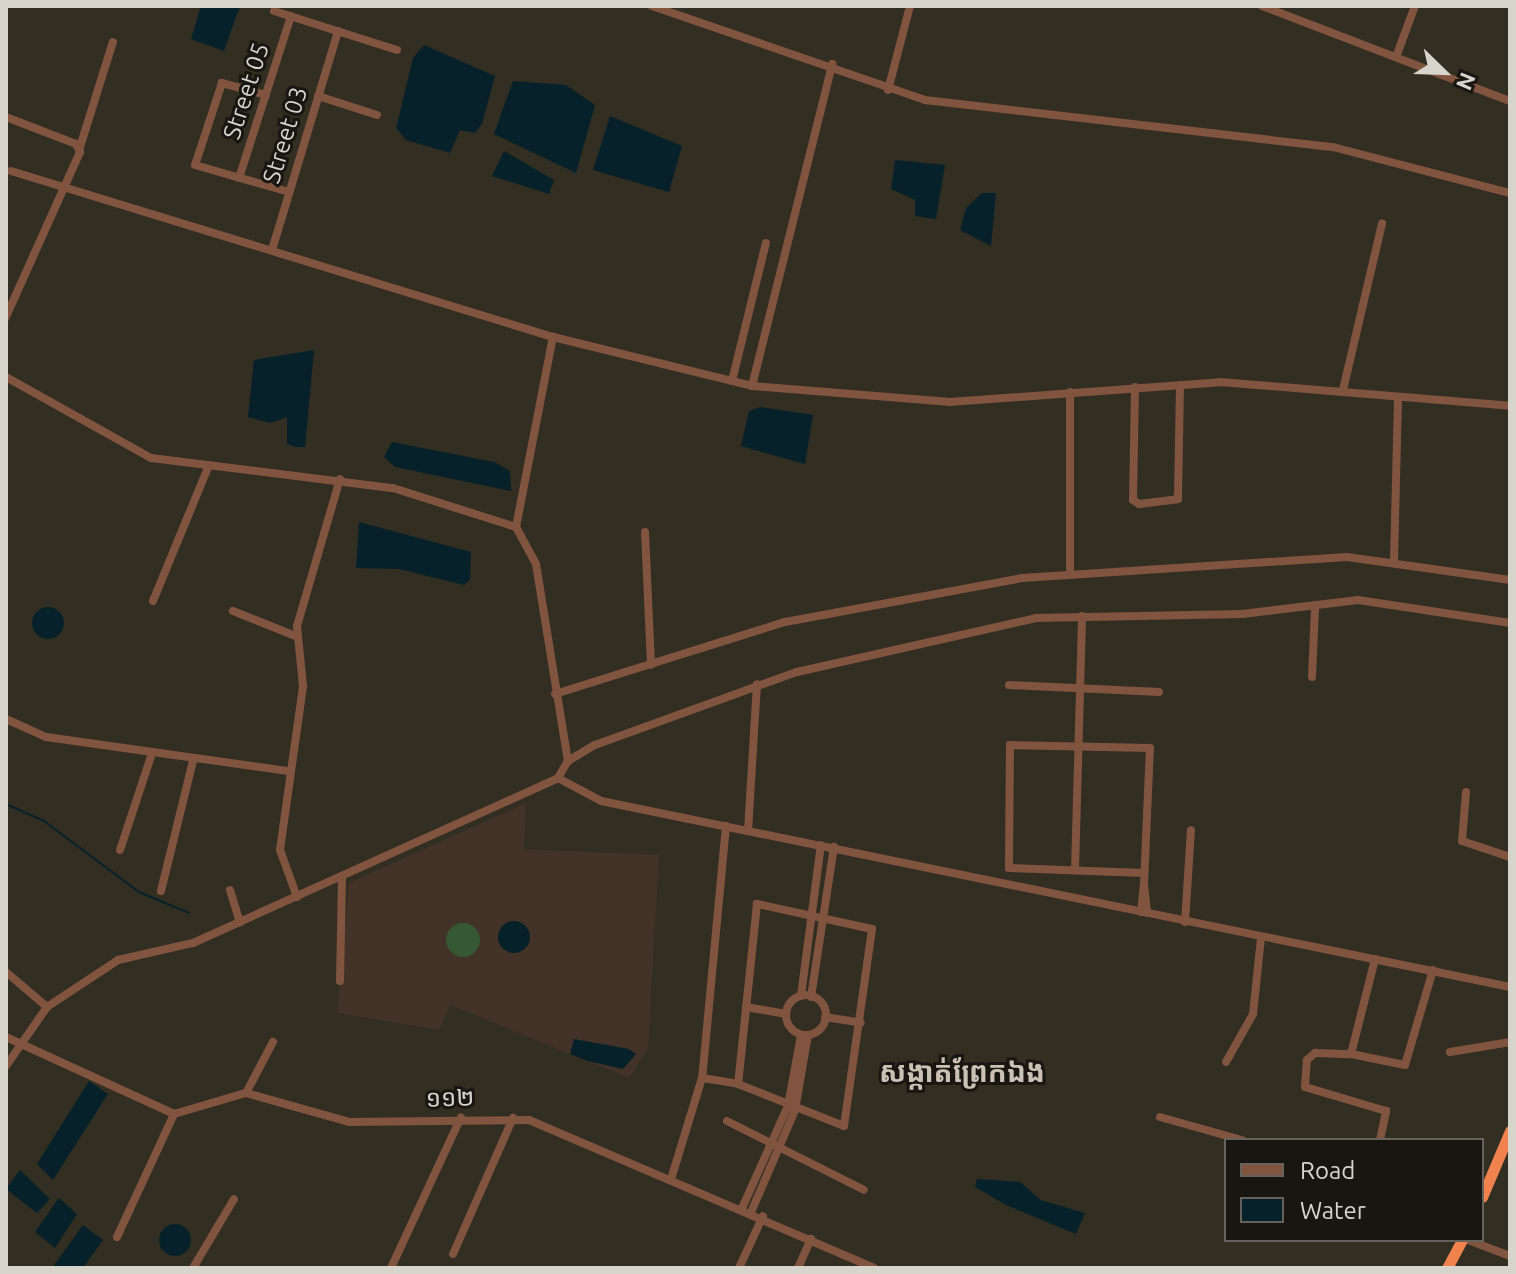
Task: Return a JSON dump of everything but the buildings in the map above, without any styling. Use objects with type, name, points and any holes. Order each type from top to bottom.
[{"type":"highway","points":[[1484,1190],[1510,1131]]},
{"type":"highway","points":[[1447,1268],[1464,1242]]},
{"type":"street","points":[[652,6],[832,64],[888,90],[1003,111],[1333,147],[1510,193]]},
{"type":"street","points":[[888,90],[910,6]]},
{"type":"street","points":[[1262,6],[1510,101]]},
{"type":"street","points":[[1396,57],[1415,6]]},
{"type":"street","points":[[274,11],[397,50]]},
{"type":"street","name":"Street 05","points":[[239,178],[291,16]]},
{"type":"street","name":"Street 03","points":[[272,250],[338,31]]},
{"type":"street","points":[[6,317],[65,188],[113,42]]},
{"type":"street","points":[[752,386],[832,64]]},
{"type":"street","points":[[266,95],[222,83],[195,165],[289,192]]},
{"type":"street","points":[[318,96],[377,115]]},
{"type":"street","points":[[6,117],[80,147]]},
{"type":"street","points":[[11,171],[553,337],[752,386],[950,402],[1180,385],[1343,390],[1510,406]]},
{"type":"street","points":[[1343,390],[1382,224]]},
{"type":"street","points":[[732,381],[766,243]]},
{"type":"street","points":[[553,337],[516,527],[536,564],[568,761]]},
{"type":"street","points":[[6,377],[151,458],[207,470],[340,479],[425,495],[516,527]]},
{"type":"street","points":[[1135,387],[1133,500],[1139,504],[1178,499],[1180,385]]},
{"type":"street","points":[[1070,392],[1070,573]]},
{"type":"street","points":[[1394,562],[1398,397]]},
{"type":"street","points":[[153,601],[207,470]]},
{"type":"street","points":[[297,897],[280,850],[303,686],[298,637],[340,479]]},
{"type":"street","points":[[645,532],[651,665]]},
{"type":"street","points":[[555,694],[816,615],[1070,573],[1307,557],[1394,562],[1510,580]]},
{"type":"street","points":[[6,1066],[47,1007],[118,960],[193,943],[558,778],[568,761],[663,715],[757,684],[936,635],[1082,616],[1315,607],[1379,601],[1510,623]]},
{"type":"street","points":[[1312,677],[1315,607]]},
{"type":"street","points":[[233,611],[298,637]]},
{"type":"street","points":[[1075,870],[1082,616]]},
{"type":"street","points":[[748,831],[757,684]]},
{"type":"street","points":[[1009,685],[1159,692]]},
{"type":"street","points":[[6,719],[46,737],[193,761],[240,759],[289,771]]},
{"type":"street","points":[[1144,873],[1009,868],[1010,745],[1150,748],[1144,912]]},
{"type":"street","points":[[120,850],[152,753]]},
{"type":"street","points":[[161,891],[193,761]]},
{"type":"street","points":[[558,778],[601,801],[1510,987]]},
{"type":"street","points":[[1466,792],[1462,841],[1510,857]]},
{"type":"street","points":[[672,1176],[702,1078],[726,826]]},
{"type":"street","points":[[1185,922],[1191,830]]},
{"type":"street","points":[[821,845],[806,996],[825,1017],[861,1023]]},
{"type":"street","points":[[786,1014],[806,996],[834,847]]},
{"type":"street","points":[[340,981],[342,876]]},
{"type":"street","points":[[230,890],[240,922]]},
{"type":"street","points":[[702,1078],[738,1084],[836,1128],[849,1121],[872,929],[757,904],[738,1084]]},
{"type":"street","points":[[1226,1062],[1253,1014],[1261,938]]},
{"type":"street","points":[[1351,1054],[1375,959]]},
{"type":"street","points":[[1380,1138],[1386,1111],[1302,1083],[1310,1055],[1351,1054],[1398,1066],[1409,1061],[1433,970]]},
{"type":"street","points":[[6,972],[47,1007]]},
{"type":"street","points":[[746,1007],[786,1014],[804,1035]]},
{"type":"street","points":[[747,1208],[792,1108],[804,1035],[825,1017]]},
{"type":"street","points":[[6,1037],[21,1041],[174,1114],[246,1093],[273,1042]]},
{"type":"street","points":[[1450,1052],[1510,1042]]},
{"type":"street","name":"១១២","points":[[246,1093],[349,1122],[513,1118],[572,1133],[747,1208],[874,1268]]},
{"type":"street","points":[[117,1237],[174,1114]]},
{"type":"street","points":[[391,1268],[461,1117]]},
{"type":"street","points":[[1160,1117],[1235,1138]]},
{"type":"street","points":[[453,1254],[513,1118]]},
{"type":"street","points":[[727,1121],[864,1190]]},
{"type":"street","points":[[193,1268],[234,1199]]},
{"type":"street","points":[[739,1268],[763,1216]]},
{"type":"street","points":[[798,1268],[811,1239]]},
{"type":"street","points":[[1471,1242],[1510,1256]]},
{"type":"shaded area","points":[[526,803],[524,849],[659,855],[648,1049],[629,1078],[450,1005],[439,1030],[337,1013],[349,883]]},
{"type":"green space","points":[[463,923],[475,928],[480,940],[475,952],[463,957],[451,952],[446,940],[451,928]]},
{"type":"water","points":[[201,6],[240,6],[224,51],[191,39]]},
{"type":"water","points":[[424,45],[495,76],[482,124],[475,133],[460,130],[450,153],[406,140],[396,128],[413,58]]},
{"type":"water","points":[[513,81],[566,85],[595,105],[576,173],[494,134]]},
{"type":"water","points":[[610,116],[682,146],[669,192],[593,170]]},
{"type":"water","points":[[504,151],[554,180],[549,194],[492,176]]},
{"type":"water","points":[[895,160],[945,165],[936,219],[915,216],[915,200],[891,189]]},
{"type":"water","points":[[982,193],[996,193],[991,246],[960,230],[966,208]]},
{"type":"water","points":[[314,350],[305,447],[296,447],[287,444],[287,417],[270,423],[248,417],[254,360]]},
{"type":"water","points":[[761,407],[813,415],[805,464],[741,446],[749,411]]},
{"type":"water","points":[[392,442],[494,462],[510,471],[511,491],[395,467],[384,457]]},
{"type":"water","points":[[359,522],[471,552],[470,580],[464,585],[399,569],[356,568]]},
{"type":"water","points":[[48,607],[59,612],[64,623],[59,634],[48,639],[37,634],[32,623],[37,612]]},
{"type":"water","points":[[514,921],[526,925],[530,937],[526,949],[514,953],[502,949],[498,937],[502,925]]},
{"type":"water","points":[[574,1039],[629,1049],[636,1054],[623,1069],[588,1061],[570,1054]]},
{"type":"water","points":[[89,1081],[108,1094],[53,1180],[37,1164]]},
{"type":"water","points":[[20,1170],[50,1199],[37,1213],[6,1189]]},
{"type":"water","points":[[977,1179],[1020,1182],[1041,1200],[1085,1213],[1076,1234],[1006,1205],[975,1187]]},
{"type":"water","points":[[59,1198],[77,1214],[55,1248],[35,1232]]},
{"type":"water","points":[[175,1224],[186,1229],[191,1240],[186,1251],[175,1256],[164,1251],[159,1240],[164,1229]]},
{"type":"water","points":[[83,1225],[103,1240],[83,1268],[52,1268]]},
{"type":"waterway","points":[[6,804],[44,821],[139,892],[189,913]]},
{"type":"district","name":"សង្កាត់ព្រែកឯង","points":[[962,1072]]}]
